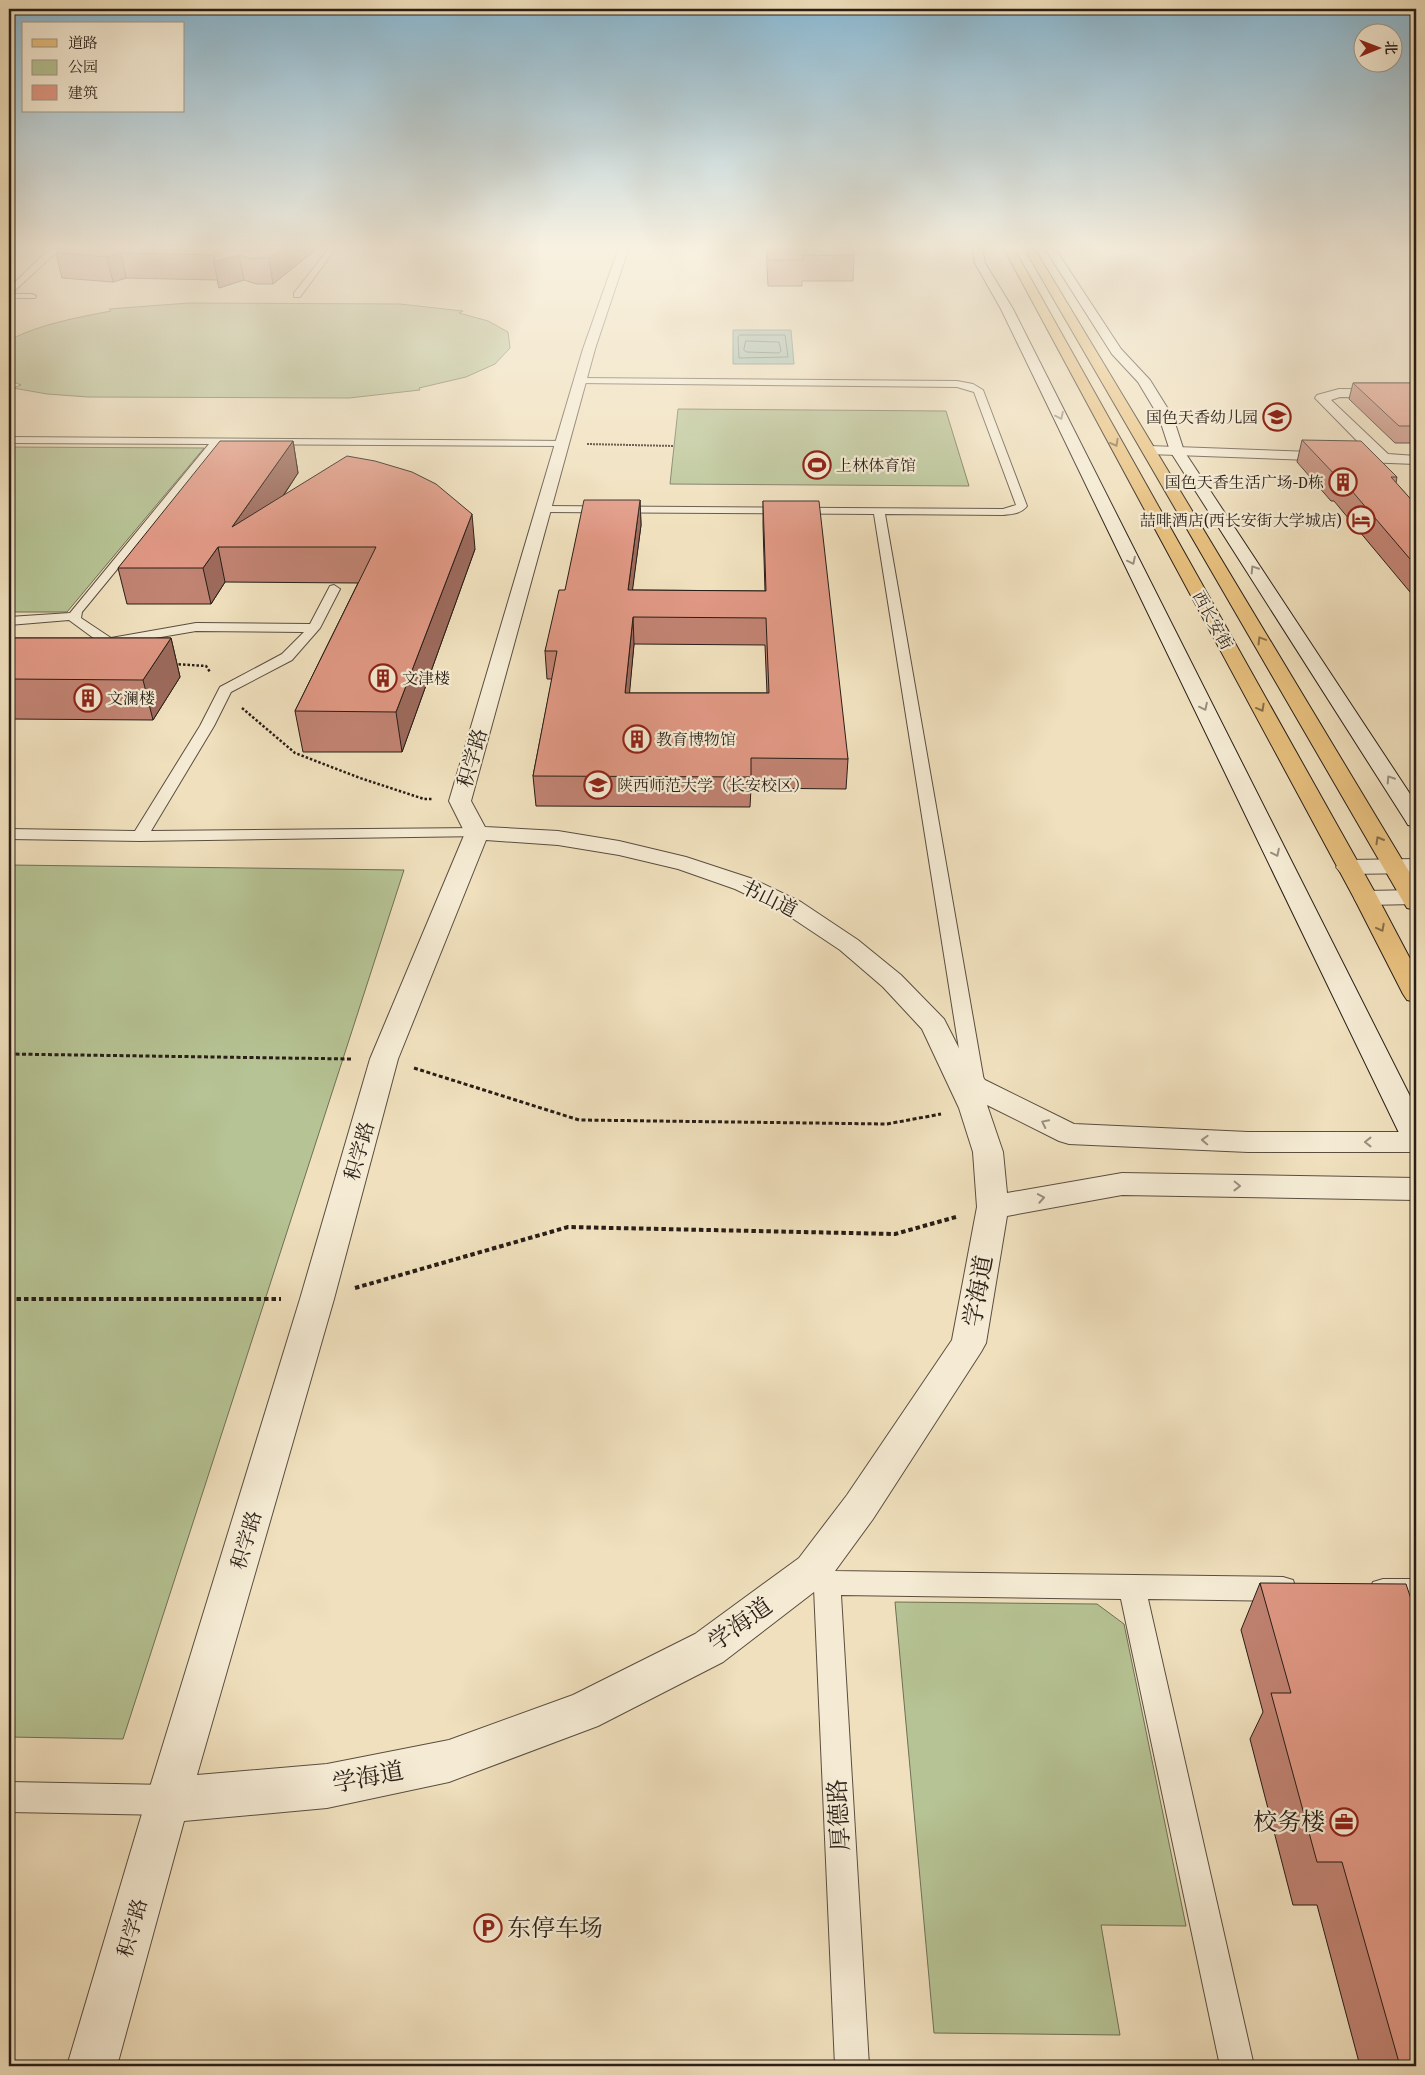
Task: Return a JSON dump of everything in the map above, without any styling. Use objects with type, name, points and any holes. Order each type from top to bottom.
[{"type":"main road","name":"西长安街","points":[[1061,344],[1366,898],[1416,994]]},
{"type":"main road","name":"西长安街","points":[[1086,344],[1149,450],[1406,866],[1415,899]]},
{"type":"street","name":"积学路","points":[[92,2066],[168,1800],[317,1299],[384,1059],[477,833],[460,801],[591,344]]},
{"type":"street","points":[[1025,344],[1416,1137]]},
{"type":"street","points":[[1111,344],[1143,380],[1166,417],[1177,451],[1416,820]]},
{"type":"street","points":[[1384,459],[1322,398],[1339,393],[1415,395]]},
{"type":"street","points":[[1149,450],[1384,459],[1413,463]]},
{"type":"street","name":"书山道","points":[[477,833],[558,838],[619,848],[686,864],[744,884],[792,907],[849,945],[892,981],[934,1025],[974,1098]]},
{"type":"street","points":[[1348,867],[1406,866]]},
{"type":"street","points":[[1366,898],[1415,899]]},
{"type":"street","points":[[974,1098],[1069,1134],[1248,1142],[1416,1142]]},
{"type":"street","name":"学海道","points":[[168,1800],[327,1786],[449,1761],[583,1712],[709,1648],[820,1576],[860,1507],[969,1343],[993,1207],[988,1152],[974,1098]]},
{"type":"street","points":[[993,1207],[1122,1184],[1416,1189]]},
{"type":"lane","points":[[544,509],[1003,512],[1016,510],[1022,506],[978,390],[970,386],[957,384],[580,381]]},
{"type":"lane","points":[[9,440],[217,441],[449,438],[563,443]]},
{"type":"lane","points":[[9,621],[74,616],[217,441]]},
{"type":"lane","points":[[879,511],[974,1098]]},
{"type":"lane","points":[[140,836],[207,726],[225,690],[287,657],[314,628],[334,589]]},
{"type":"lane","points":[[74,616],[75,619],[140,662]]},
{"type":"lane","points":[[108,642],[196,627],[314,628]]},
{"type":"lane","points":[[9,834],[140,836],[477,833]]},
{"type":"lane","points":[[820,1576],[1132,1587],[1308,1590]]},
{"type":"lane","name":"厚德路","points":[[820,1576],[852,2066]]},
{"type":"lane","points":[[1132,1587],[1237,2066]]},
{"type":"lane","points":[[1358,1590],[1416,1591]]},
{"type":"lane","points":[[9,1797],[168,1800]]},
{"type":"path","points":[[563,443],[674,446]]},
{"type":"path","points":[[140,662],[206,666],[243,709],[295,753],[360,778],[424,799],[460,801]]},
{"type":"path","points":[[9,1054],[384,1059],[579,1120],[887,1124],[974,1098]]},
{"type":"path","points":[[9,1299],[317,1299],[568,1227],[895,1234],[993,1207]]},
{"type":"green space","points":[[9,344],[509,344],[510,348],[495,364],[466,377],[419,388],[420,390],[349,398],[88,397],[47,394],[13,388],[21,385],[9,380]]},
{"type":"green space","name":"上林体育馆","points":[[678,409],[946,411],[969,486],[670,484]]},
{"type":"green space","points":[[9,447],[204,448],[67,612],[9,612]]},
{"type":"green space","points":[[9,865],[404,870],[123,1739],[9,1737]]},
{"type":"green space","points":[[895,1602],[1097,1604],[1124,1624],[1186,1926],[1101,1925],[1120,2035],[934,2033]]},
{"type":"water","points":[[733,344],[792,344],[794,364],[733,364]]},
{"type":"building","points":[[1353,383],[1416,383],[1416,426],[1399,426]]},
{"type":"building","points":[[1302,440],[1361,441],[1397,477],[1391,477],[1416,505],[1416,566],[1340,477],[1337,477]]},
{"type":"building","points":[[220,441],[293,441],[232,527],[347,456],[375,461],[412,472],[436,484],[472,514],[396,712],[295,711],[376,547],[218,547],[203,568],[118,568]]},
{"type":"building","points":[[584,500],[640,500],[628,590],[766,591],[763,501],[819,501],[848,759],[751,758],[751,777],[533,776],[557,651],[545,651],[559,590],[565,590]],"holes":[[[633,617],[766,618],[769,693],[625,693]]]},
{"type":"building","points":[[9,638],[171,638],[143,680],[9,679]]},
{"type":"building","name":"校务楼","points":[[1260,1583],[1406,1584],[1416,1614],[1416,2066],[1400,2066],[1342,1862],[1317,1862],[1271,1693],[1291,1693]]},
{"type":"place","name":"国色天香幼儿园","points":[[1277,417]]},
{"type":"place","name":"上林体育馆","points":[[817,465]]},
{"type":"place","name":"国色天香生活广场-D栋","points":[[1343,482]]},
{"type":"place","name":"喆啡酒店(西长安街大学城店)","points":[[1361,520]]},
{"type":"place","name":"文津楼","points":[[383,678]]},
{"type":"place","name":"文澜楼","points":[[88,698]]},
{"type":"place","name":"教育博物馆","points":[[637,739]]},
{"type":"place","name":"陕西师范大学（长安校区）","points":[[598,785]]},
{"type":"place","name":"校务楼","points":[[1344,1822]]},
{"type":"place","name":"东停车场","points":[[488,1928]]}]
